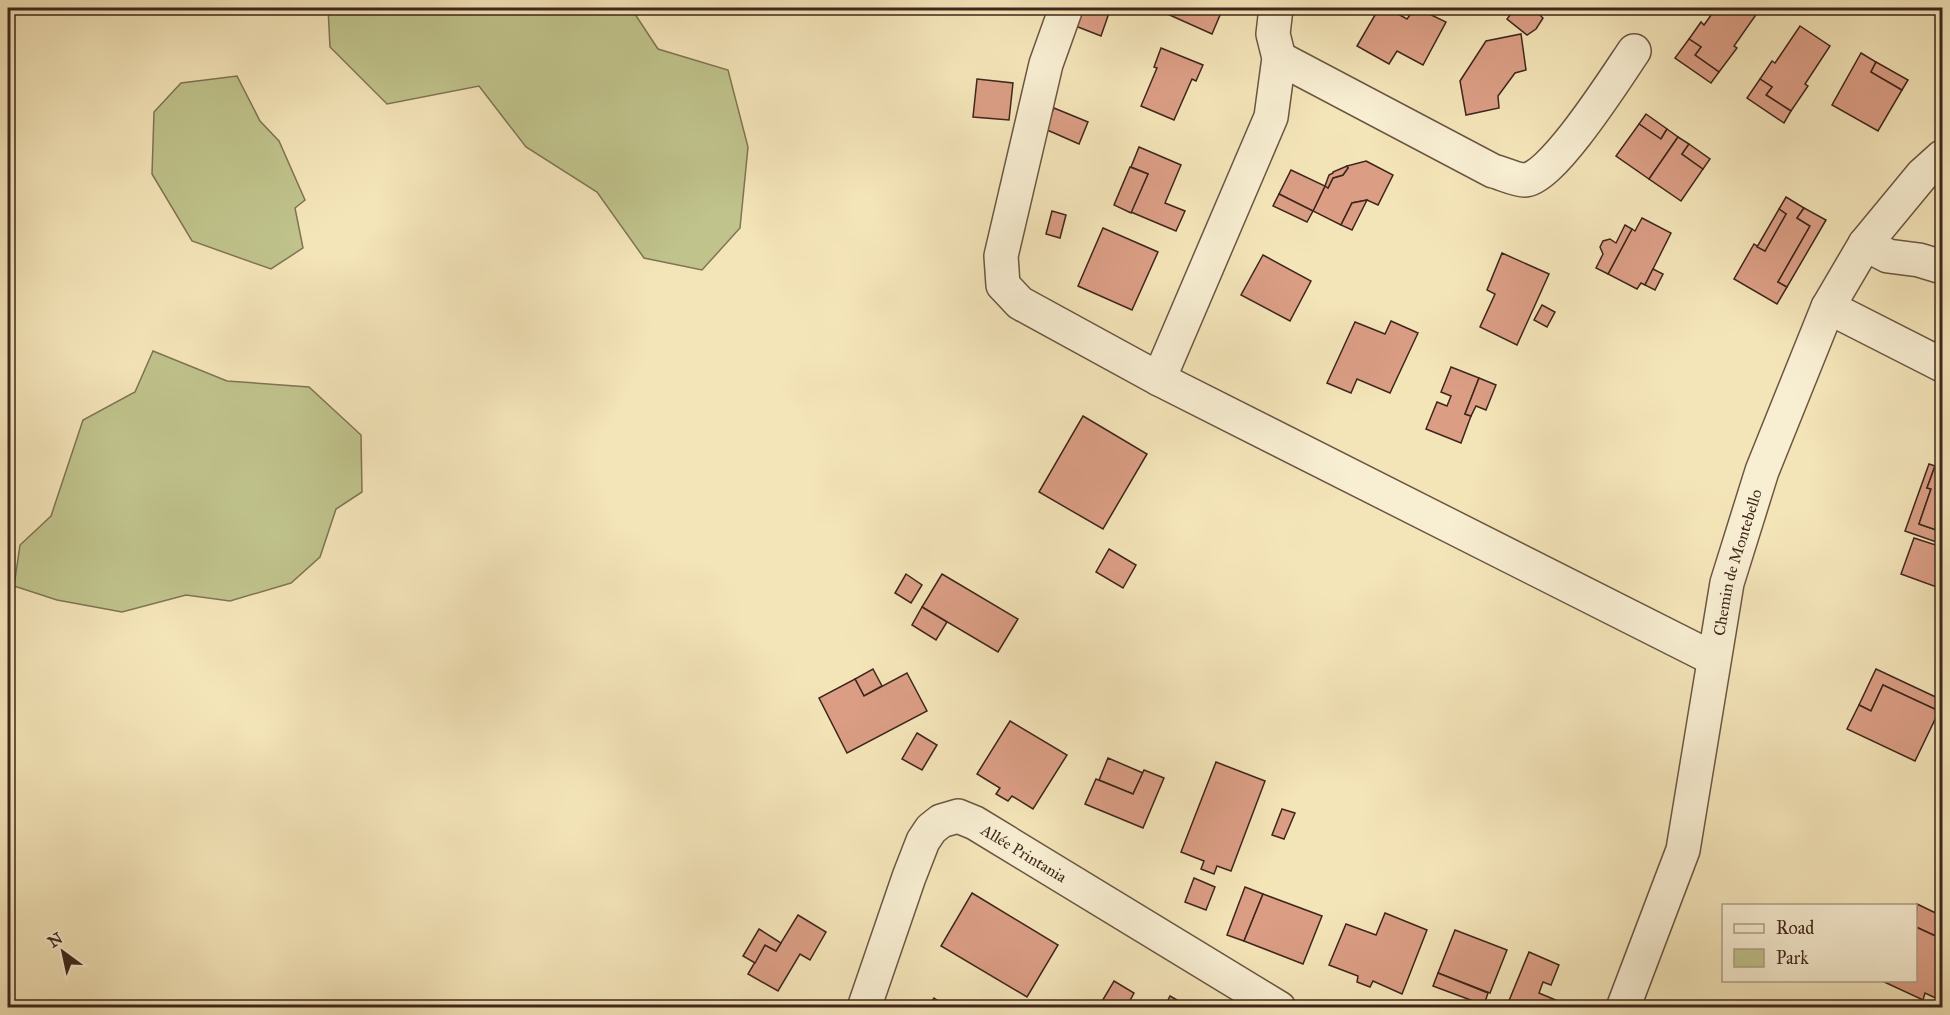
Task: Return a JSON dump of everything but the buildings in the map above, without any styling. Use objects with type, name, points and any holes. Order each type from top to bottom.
[{"type":"street","points":[[1066,8],[1046,64],[1000,256],[1003,285],[1020,303],[1159,379],[1714,659]]},
{"type":"street","points":[[1159,379],[1271,117],[1279,58],[1274,34],[1276,8]]},
{"type":"street","points":[[1279,58],[1493,171],[1524,180],[1539,175],[1561,153],[1634,51]]},
{"type":"street","name":"Chemin de Montebello","points":[[1623,1008],[1683,850],[1727,583],[1762,471],[1828,307],[1865,244],[1922,175],[1942,157]]},
{"type":"street","points":[[1865,244],[1888,256],[1919,260],[1942,267]]},
{"type":"street","points":[[1828,307],[1942,365]]},
{"type":"street","name":"Allée Printania","points":[[864,1008],[923,841],[931,829],[941,821],[958,816],[975,824],[1279,1008]]},
{"type":"green space","points":[[328,8],[631,8],[658,49],[728,70],[748,147],[740,228],[702,270],[644,258],[597,192],[526,147],[479,86],[387,104],[330,47]]},
{"type":"green space","points":[[237,76],[260,121],[279,141],[305,200],[295,208],[303,248],[271,269],[192,241],[152,174],[154,112],[181,83]]},
{"type":"green space","points":[[153,351],[227,381],[309,387],[361,435],[362,492],[336,509],[320,557],[291,583],[230,601],[186,595],[122,612],[57,600],[14,586],[20,545],[51,516],[83,420],[135,392]]}]
